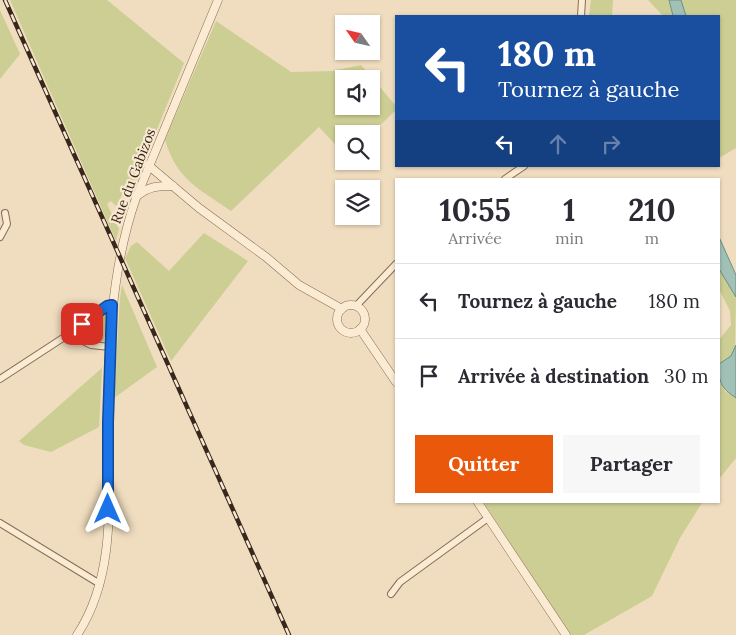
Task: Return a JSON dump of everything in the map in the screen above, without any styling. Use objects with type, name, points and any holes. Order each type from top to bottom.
[{"type":"street","name":"Rue du Gabizos","points":[[77,635],[88,617],[100,584],[109,526],[110,347],[112,305],[118,262],[136,198],[148,165],[218,0]]},
{"type":"street","points":[[581,15],[582,0]]},
{"type":"street","points":[[148,165],[299,285],[342,309]]},
{"type":"street","points":[[506,178],[523,167]]},
{"type":"street","points":[[136,198],[146,189],[156,186],[173,186]]},
{"type":"street","points":[[0,237],[6,224],[6,213]]},
{"type":"street","points":[[356,306],[395,265]]},
{"type":"street","points":[[0,378],[69,334],[107,306],[112,305]]},
{"type":"street","points":[[346,306],[356,306],[361,309],[365,319],[360,329],[351,332],[342,329],[338,319],[342,309],[346,306]]},
{"type":"street","points":[[360,329],[395,381]]},
{"type":"street","points":[[69,334],[91,345],[110,347]]},
{"type":"street","points":[[478,503],[566,635]]},
{"type":"street","points":[[391,594],[400,582],[488,518]]},
{"type":"street","points":[[0,523],[100,584]]},
{"type":"green space","points":[[10,0],[107,0],[184,63],[135,183],[124,191],[116,206],[111,201],[107,204],[119,229],[116,241]]},
{"type":"green space","points":[[591,0],[613,0],[612,15],[589,15]]},
{"type":"green space","points":[[648,0],[669,0],[673,15],[662,15]]},
{"type":"green space","points":[[681,0],[736,0],[736,148],[720,157],[720,15],[686,15]]},
{"type":"green space","points":[[0,10],[20,54],[0,79]]},
{"type":"green space","points":[[216,21],[291,72],[335,70],[335,115],[380,115],[380,87],[395,105],[395,111],[380,125],[335,125],[335,144],[319,127],[231,211],[190,182],[176,165],[165,140]]},
{"type":"green space","points":[[361,65],[365,70],[337,70]]},
{"type":"green space","points":[[204,233],[248,261],[171,361],[125,258],[131,246],[137,242],[169,271]]},
{"type":"green space","points":[[720,271],[736,297],[735,349],[731,356],[720,363],[720,339],[731,325],[730,311],[720,291]]},
{"type":"green space","points":[[122,285],[157,367],[114,398],[120,298]]},
{"type":"green space","points":[[105,312],[107,314],[103,342],[87,338],[83,333],[83,329]]},
{"type":"green space","points":[[102,368],[99,427],[51,452],[24,445],[19,441]]},
{"type":"green space","points":[[720,383],[725,391],[736,398],[736,458],[720,478]]},
{"type":"green space","points":[[484,503],[702,503],[680,538],[652,596],[584,635],[571,635]]},
{"type":"water","points":[[669,0],[681,0],[686,15],[673,15]]},
{"type":"water","points":[[720,239],[736,275],[736,297],[720,271]]},
{"type":"water","points":[[736,345],[736,398],[727,391],[720,379],[720,363],[731,356]]},
{"type":"railway","points":[[5,0],[289,635]]},
{"type":"route","points":[[82,324],[107,306],[112,305],[108,422],[108,509]]}]
